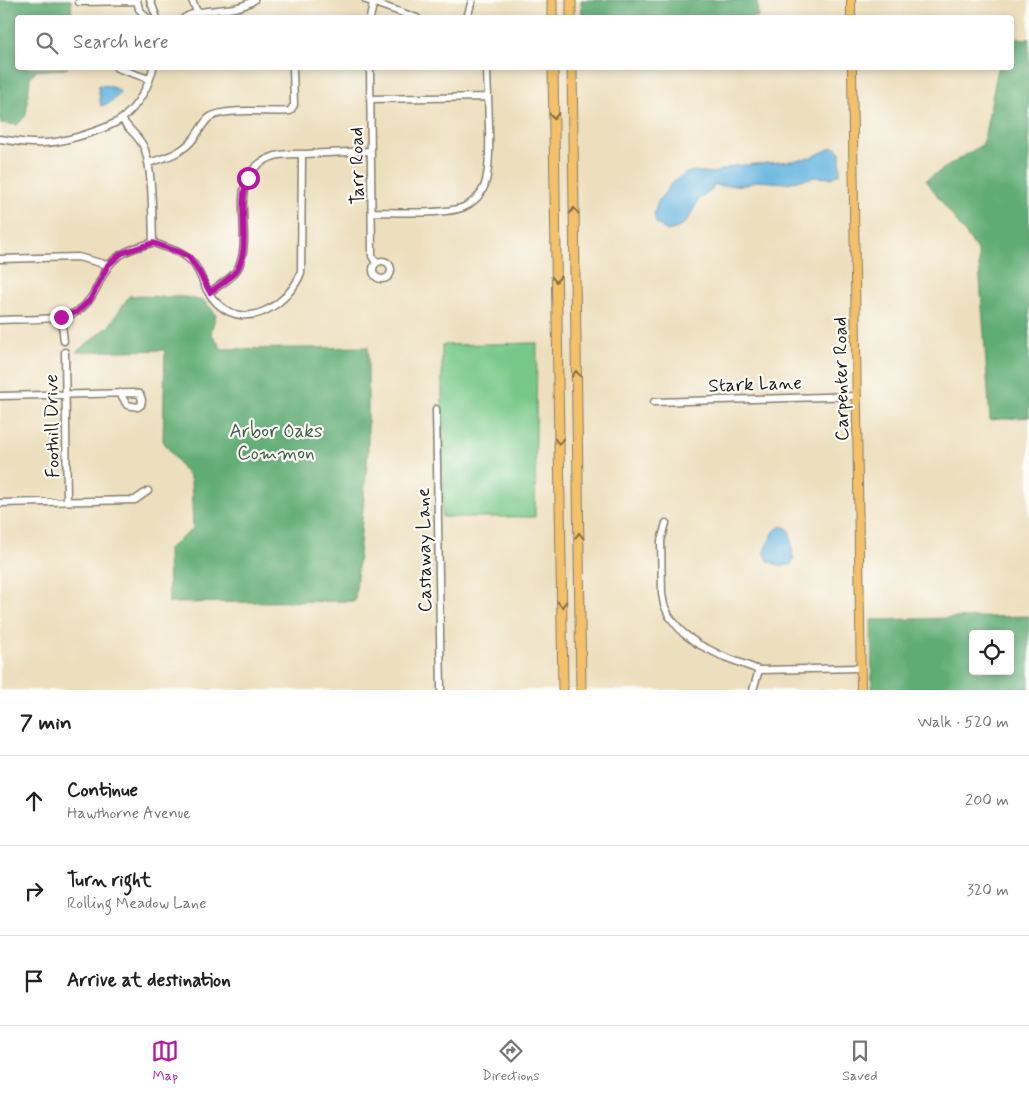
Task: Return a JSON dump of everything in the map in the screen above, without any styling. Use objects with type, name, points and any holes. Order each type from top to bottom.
[{"type":"highway","points":[[552,0],[552,15]]},
{"type":"highway","points":[[571,0],[571,15]]},
{"type":"highway","points":[[553,70],[563,690]]},
{"type":"highway","points":[[572,70],[581,690]]},
{"type":"main road","points":[[851,0],[851,15]]},
{"type":"main road","name":"Carpenter Road","points":[[852,70],[861,690]]},
{"type":"street","points":[[150,0],[156,15]]},
{"type":"street","points":[[192,0],[197,12]]},
{"type":"street","points":[[190,15],[197,12],[229,10],[248,5],[254,0]]},
{"type":"street","points":[[468,15],[472,0]]},
{"type":"street","points":[[79,2],[137,1],[139,9],[144,15]]},
{"type":"street","points":[[370,15],[371,1],[409,15]]},
{"type":"street","points":[[123,70],[149,79]]},
{"type":"street","points":[[0,138],[29,143],[50,143],[89,133],[122,119],[135,105],[146,88],[152,70]]},
{"type":"street","points":[[148,163],[169,157],[182,150],[193,140],[209,118],[222,113],[290,111],[294,105],[293,70]]},
{"type":"street","name":"Tarr Road","points":[[370,70],[372,256],[376,263]]},
{"type":"street","points":[[372,212],[447,211],[464,207],[483,190],[489,167],[486,70]]},
{"type":"street","points":[[370,99],[487,97]]},
{"type":"street","points":[[122,119],[145,149],[152,206],[153,243]]},
{"type":"street","points":[[210,292],[233,274],[240,264],[243,249],[243,192],[248,178],[257,166],[266,160],[282,154],[370,151]]},
{"type":"street","points":[[0,320],[61,317],[77,312],[90,300],[108,265],[122,253],[153,243],[189,257],[218,304],[225,309],[234,313],[251,315],[266,311],[284,298],[293,288],[298,281],[302,268],[302,154]]},
{"type":"street","points":[[0,259],[78,257],[108,265]]},
{"type":"street","points":[[61,317],[64,341]]},
{"type":"street","name":"Foothill Drive","points":[[65,352],[67,500]]},
{"type":"street","points":[[0,396],[120,393]]},
{"type":"street","name":"Stark Lane","points":[[654,402],[856,396]]},
{"type":"street","name":"Castaway Lane","points":[[436,409],[441,690]]},
{"type":"street","points":[[0,503],[67,500],[135,500],[148,491]]},
{"type":"street","points":[[666,523],[661,541],[662,594],[668,616],[683,633],[698,644],[722,656],[759,670],[860,668]]},
{"type":"street","points":[[753,690],[759,670]]},
{"type":"green space","points":[[0,0],[71,0],[72,15],[15,15],[15,70],[50,70],[35,71],[30,78],[26,115],[17,125],[0,123]]},
{"type":"green space","points":[[581,0],[757,0],[758,15],[582,15]]},
{"type":"green space","points":[[1014,38],[1029,39],[1029,417],[990,420],[978,251],[926,180],[983,144],[998,70],[1014,70]]},
{"type":"green space","name":"Arbor Oaks Common","points":[[129,296],[185,297],[204,301],[216,314],[211,333],[222,349],[368,347],[368,451],[355,601],[169,603],[168,549],[193,529],[191,480],[163,441],[165,350],[76,352],[109,326]]},
{"type":"green space","points":[[537,343],[535,517],[442,517],[442,345]]},
{"type":"green space","points":[[1029,616],[1029,690],[872,690],[871,620]]},
{"type":"water","points":[[99,85],[119,90],[120,94],[110,103],[101,106]]},
{"type":"water","points":[[833,147],[837,148],[840,152],[840,173],[832,178],[815,177],[787,183],[757,181],[746,185],[719,186],[714,184],[712,190],[699,199],[687,221],[678,228],[667,231],[656,223],[654,214],[658,202],[671,184],[686,173],[694,171],[714,173],[733,166],[792,161],[812,157]]},
{"type":"water","points":[[782,526],[788,529],[790,533],[794,560],[790,565],[781,566],[768,561],[764,550],[775,530]]},
{"type":"route","points":[[61,317],[77,312],[90,300],[108,265],[122,253],[153,243],[189,257],[210,292],[229,278],[240,264],[242,256],[242,202],[244,186],[248,178]]}]
